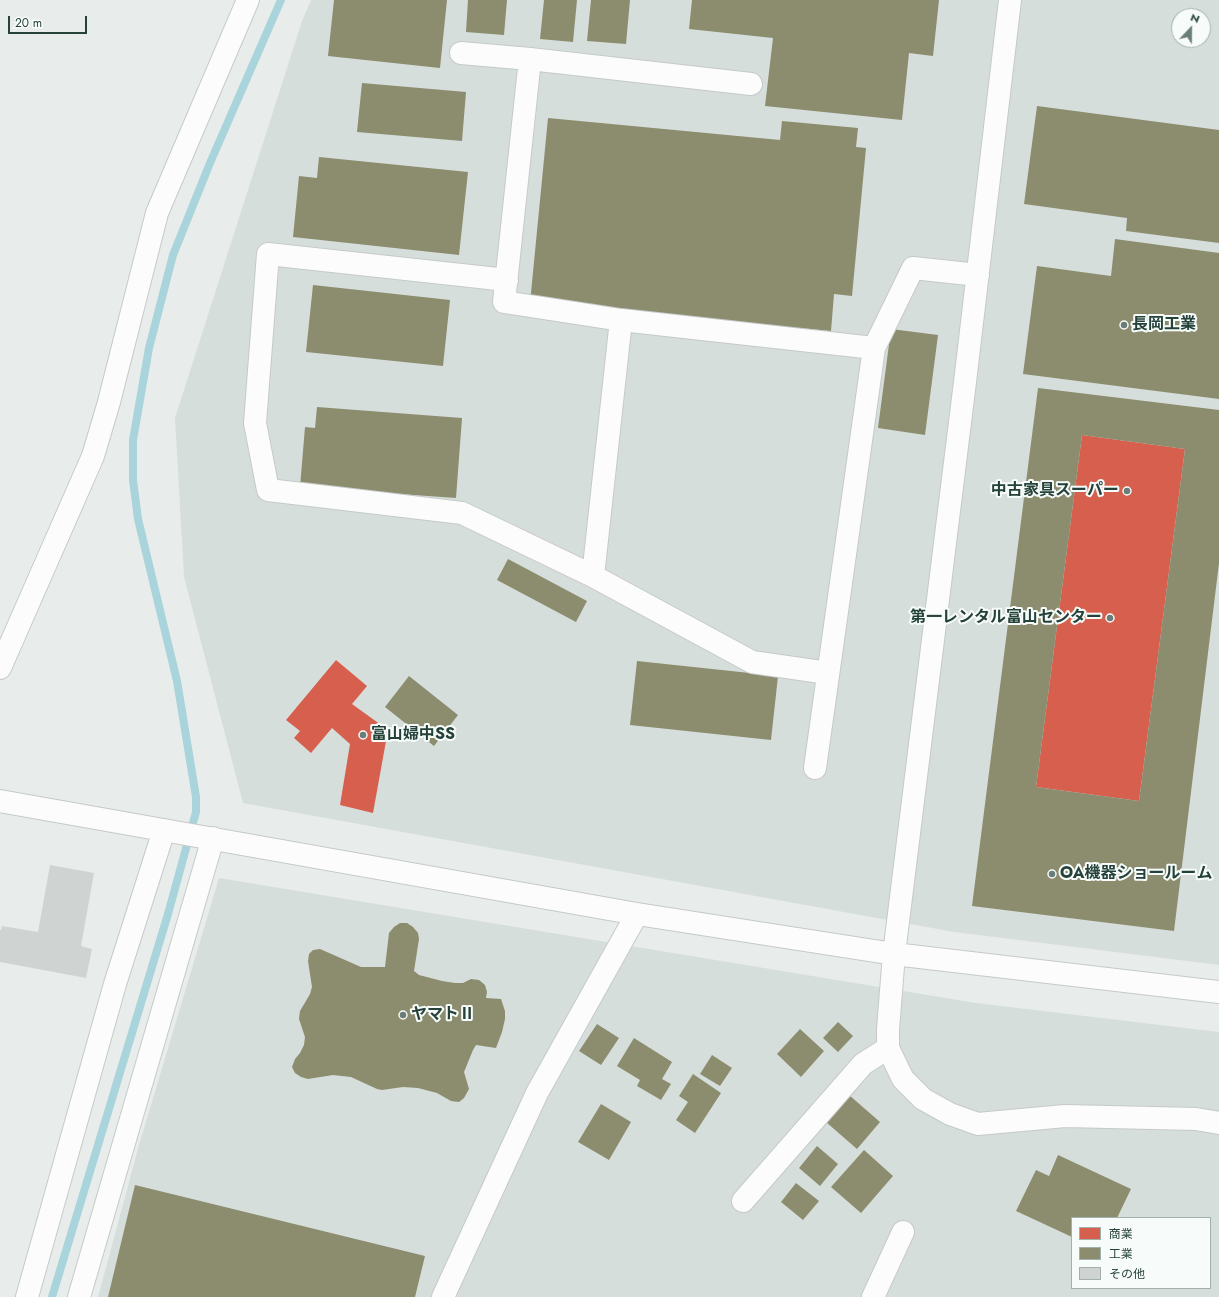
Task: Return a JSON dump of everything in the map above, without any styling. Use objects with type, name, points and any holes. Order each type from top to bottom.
[{"type":"street","points":[[0,668],[93,456],[109,402],[157,213],[248,0]]},
{"type":"street","points":[[1010,0],[978,275],[894,954],[888,1028],[888,1048],[903,1079],[923,1099],[950,1114],[978,1124],[1065,1116],[1196,1119],[1219,1123]]},
{"type":"street","points":[[462,53],[530,59],[751,84]]},
{"type":"street","points":[[530,59],[504,302],[621,320],[874,348]]},
{"type":"street","points":[[507,280],[268,254],[255,423],[268,490],[462,513],[593,576],[752,662],[828,673]]},
{"type":"street","points":[[815,768],[874,348],[913,268],[978,275]]},
{"type":"street","points":[[593,576],[621,320]]},
{"type":"street","points":[[0,801],[637,914],[894,954],[1219,992]]},
{"type":"street","points":[[27,1297],[115,984],[164,830]]},
{"type":"street","points":[[79,1297],[213,838]]},
{"type":"street","points":[[443,1297],[537,1093],[637,914]]},
{"type":"street","points":[[743,1201],[863,1064],[888,1048]]},
{"type":"street","points":[[873,1297],[903,1232]]},
{"type":"shaded area","points":[[311,0],[1219,0],[1219,965],[954,932],[243,803],[184,577],[175,418],[302,21]]},
{"type":"shaded area","points":[[219,878],[976,1003],[1219,1032],[1219,1297],[98,1297],[139,1145]]},
{"type":"building: 商業","name":"第一レンタル富山センター","points":[[1082,435],[1185,449],[1139,801],[1036,787]]},
{"type":"building: 商業","name":"富山婦中SS","points":[[336,660],[367,686],[352,704],[388,730],[373,813],[340,805],[350,744],[332,728],[311,753],[294,738],[300,731],[286,720]]},
{"type":"building: 工業","points":[[334,0],[447,0],[440,68],[328,56]]},
{"type":"building: 工業","points":[[468,0],[507,0],[504,35],[466,32]]},
{"type":"building: 工業","points":[[544,0],[577,0],[573,42],[540,39]]},
{"type":"building: 工業","points":[[591,0],[630,0],[626,44],[587,41]]},
{"type":"building: 工業","points":[[692,0],[939,0],[933,56],[909,53],[902,120],[765,106],[773,38],[689,29]]},
{"type":"building: 工業","points":[[362,83],[466,92],[462,141],[357,132]]},
{"type":"building: 工業","points":[[1037,106],[1219,130],[1219,243],[1126,231],[1127,218],[1024,204]]},
{"type":"building: 工業","points":[[548,118],[780,140],[782,121],[858,128],[856,147],[866,148],[852,296],[834,294],[831,331],[530,303]]},
{"type":"building: 工業","points":[[319,157],[468,172],[459,255],[293,237],[299,176],[317,178]]},
{"type":"building: 工業","name":"長岡工業","points":[[1115,239],[1219,253],[1219,399],[1023,374],[1037,266],[1111,276]]},
{"type":"building: 工業","points":[[313,285],[450,300],[443,366],[306,352]]},
{"type":"building: 工業","points":[[891,329],[938,335],[925,435],[878,428]]},
{"type":"building: 工業","points":[[1038,388],[1219,410],[1219,563],[1174,931],[972,906]],"holes":[[[1082,435],[1185,449],[1139,801],[1036,787]]]},
{"type":"building: 工業","points":[[317,407],[462,418],[456,498],[300,487],[305,427],[315,428]]},
{"type":"building: 工業","points":[[508,559],[587,601],[576,622],[497,580]]},
{"type":"building: 工業","points":[[637,661],[778,676],[771,740],[630,725]]},
{"type":"building: 工業","points":[[409,676],[458,715],[434,746],[385,707]]},
{"type":"building: 工業","name":"ヤマトⅡ","points":[[400,923],[407,923],[418,933],[419,939],[414,971],[419,975],[455,983],[463,983],[471,979],[479,980],[485,985],[487,992],[486,998],[501,999],[505,1011],[502,1032],[496,1048],[476,1045],[473,1050],[464,1072],[469,1089],[464,1098],[459,1102],[451,1101],[437,1093],[418,1088],[403,1087],[382,1090],[377,1089],[351,1077],[333,1075],[308,1079],[295,1073],[292,1067],[304,1045],[305,1037],[299,1019],[300,1011],[310,994],[312,987],[308,961],[309,954],[313,950],[320,949],[361,967],[385,967],[389,933]]},
{"type":"building: 工業","points":[[838,1022],[853,1036],[838,1052],[823,1038]]},
{"type":"building: 工業","points":[[597,1024],[619,1038],[601,1065],[579,1051]]},
{"type":"building: 工業","points":[[800,1029],[824,1051],[801,1077],[777,1054]]},
{"type":"building: 工業","points":[[634,1038],[672,1062],[662,1079],[671,1084],[661,1100],[637,1086],[640,1080],[617,1066]]},
{"type":"building: 工業","points":[[712,1055],[732,1068],[720,1086],[700,1074]]},
{"type":"building: 工業","points":[[693,1074],[721,1093],[695,1133],[676,1120],[688,1102],[679,1096]]},
{"type":"building: 工業","points":[[849,1095],[880,1122],[857,1149],[826,1122]]},
{"type":"building: 工業","points":[[601,1104],[631,1122],[609,1160],[578,1142]]},
{"type":"building: 工業","points":[[817,1146],[838,1164],[820,1186],[799,1168]]},
{"type":"building: 工業","points":[[864,1150],[893,1176],[861,1213],[831,1187]]},
{"type":"building: 工業","points":[[1058,1155],[1131,1189],[1117,1217],[1071,1217],[1071,1237],[1016,1211],[1036,1170],[1049,1176]]},
{"type":"building: 工業","points":[[796,1183],[819,1201],[803,1220],[781,1202]]},
{"type":"building: 工業","points":[[135,1185],[425,1256],[415,1297],[108,1297]]},
{"type":"building: その他","points":[[50,865],[94,873],[81,946],[92,949],[86,978],[0,962],[0,930],[2,926],[38,932]]},
{"type":"waterway","points":[[52,1297],[168,914],[196,812],[196,797],[177,681],[138,519],[133,480],[133,440],[149,348],[173,255],[210,163],[281,0]]},
{"type":"place","name":"長岡工業","points":[[1124,325]]},
{"type":"place","name":"中古家具スーパー","points":[[1127,491]]},
{"type":"place","name":"第一レンタル富山センター","points":[[1110,618]]},
{"type":"place","name":"富山婦中SS","points":[[363,735]]},
{"type":"place","name":"OA機器ショールーム","points":[[1052,874]]},
{"type":"place","name":"ヤマトⅡ","points":[[403,1015]]}]
